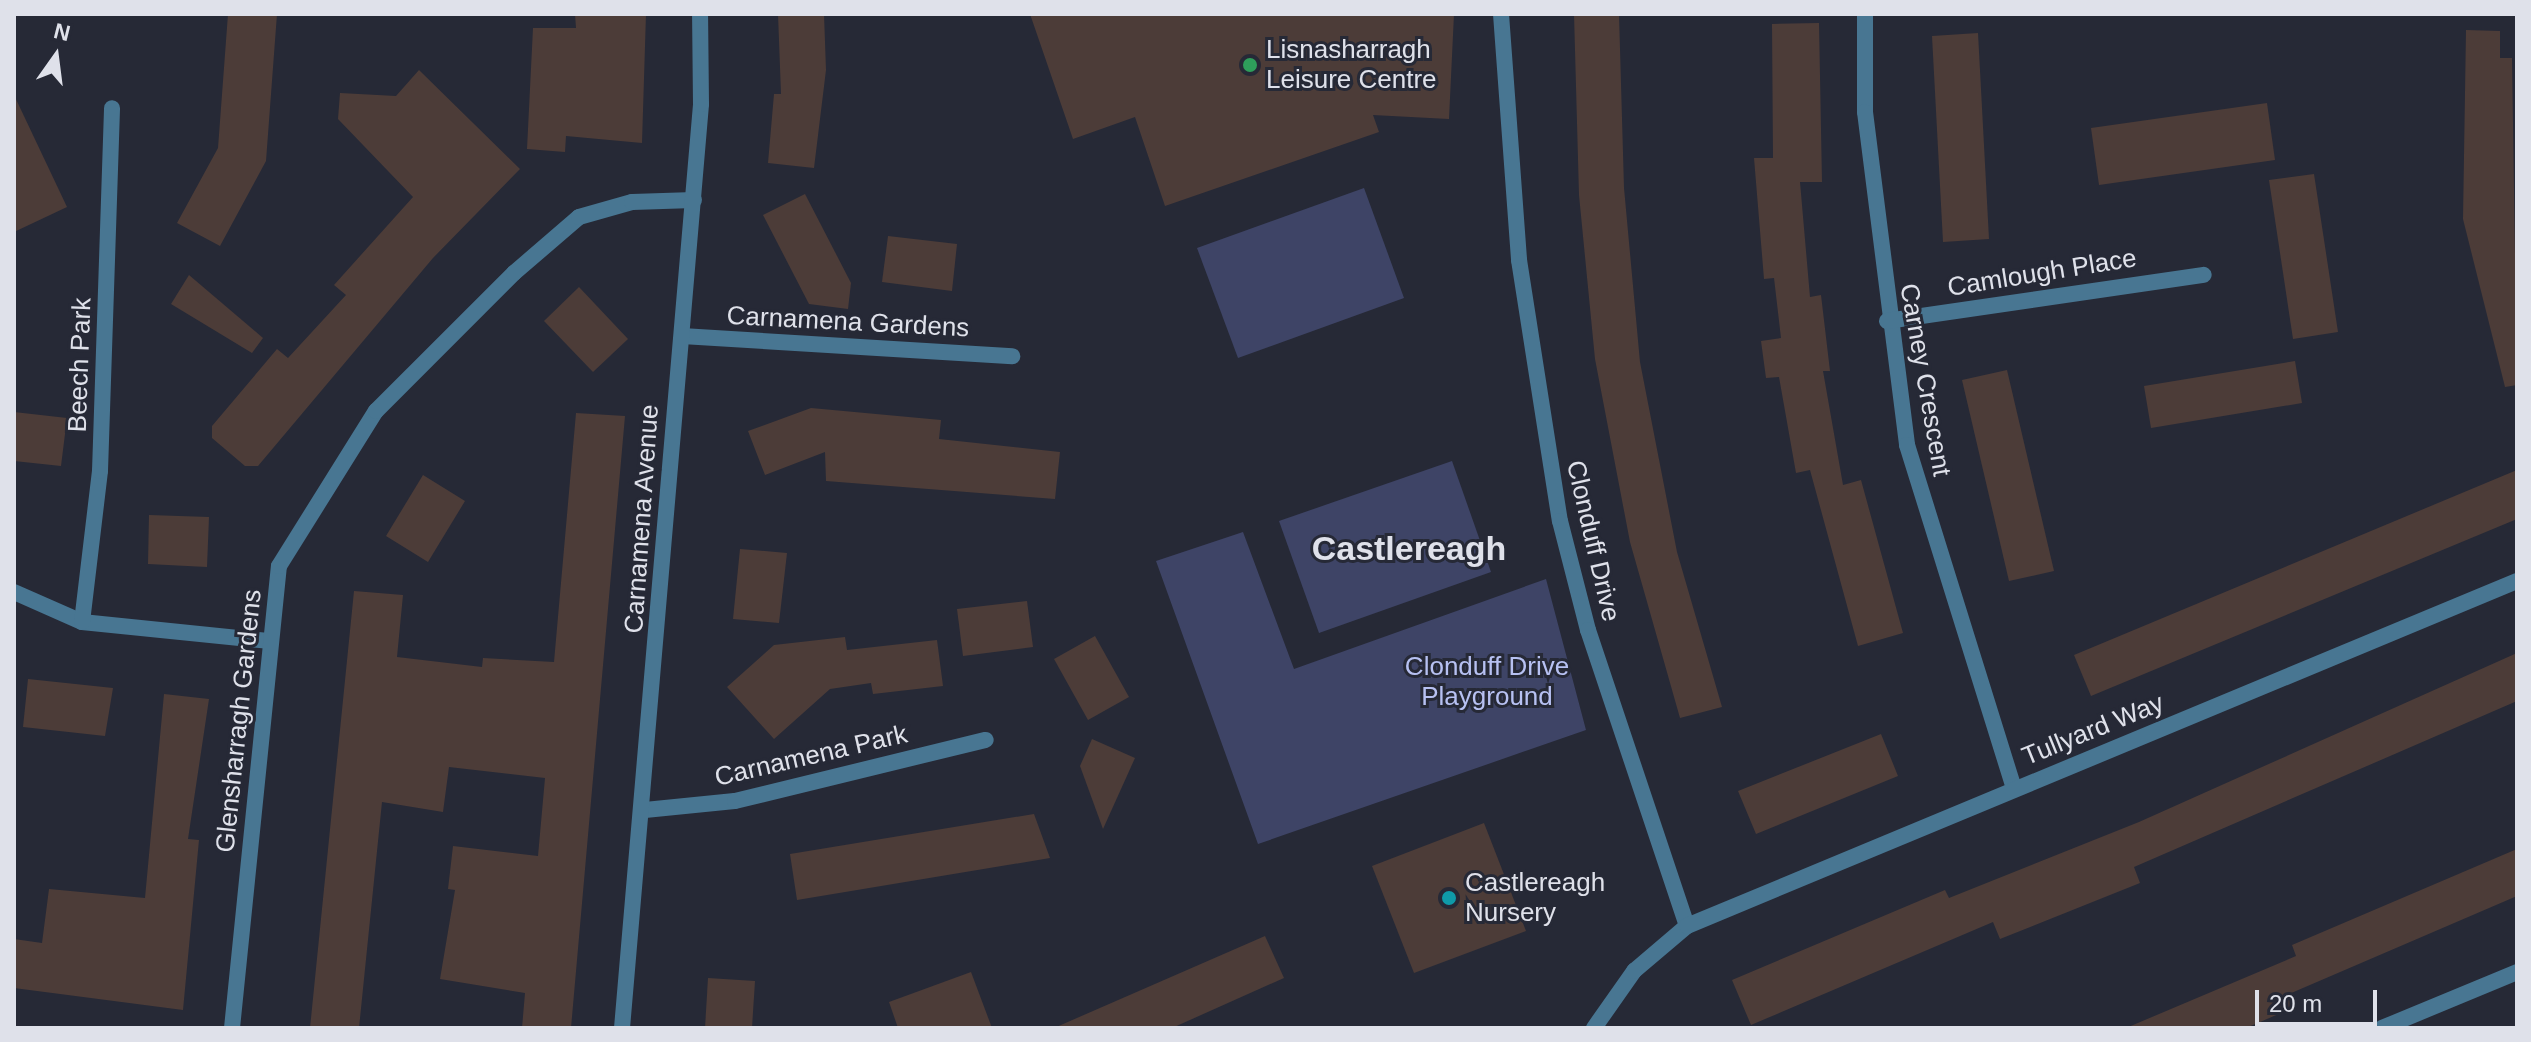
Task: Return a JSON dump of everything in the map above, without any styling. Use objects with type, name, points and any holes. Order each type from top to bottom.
[{"type":"street","name":"Carnamena Avenue","points":[[622,1028],[645,810],[694,200],[700,14]]},
{"type":"street","name":"Clonduff Drive","points":[[1501,14],[1519,260],[1560,521],[1588,630],[1687,926]]},
{"type":"street","name":"Carney Crescent","points":[[1865,14],[1865,112],[1887,321],[1907,445],[2014,789]]},
{"type":"street","name":"Beech Park","points":[[82,622],[100,471],[112,108]]},
{"type":"street","name":"Glensharragh Gardens","points":[[232,1028],[268,641],[279,566],[376,411],[579,217],[632,202],[694,200]]},
{"type":"street","name":"Camlough Place","points":[[1887,321],[2204,275]]},
{"type":"street","name":"Carnamena Gardens","points":[[682,336],[1012,356]]},
{"type":"street","name":"Tullyard Way","points":[[1687,926],[2517,581]]},
{"type":"street","points":[[14,592],[82,622],[268,641]]},
{"type":"street","name":"Carnamena Park","points":[[645,810],[735,801],[986,740]]},
{"type":"street","points":[[1594,1028],[1634,971],[1687,926]]},
{"type":"street","points":[[2382,1028],[2517,972]]},
{"type":"green space","points":[[1364,188],[1404,298],[1238,358],[1197,248]]},
{"type":"green space","points":[[1452,461],[1491,572],[1319,633],[1279,521]]},
{"type":"green space","name":"Clonduff Drive Playground","points":[[1243,532],[1294,669],[1546,579],[1586,730],[1258,844],[1156,561]]},
{"type":"building","points":[[228,14],[277,14],[266,161],[220,246],[177,223],[218,148]]},
{"type":"building","points":[[575,14],[646,14],[642,143],[566,136],[565,152],[527,149],[533,28],[576,28]]},
{"type":"building","points":[[778,14],[824,14],[826,70],[814,168],[768,163],[774,94],[781,94]]},
{"type":"building","name":"Lisnasharragh Leisure Centre","points":[[1030,14],[1454,14],[1449,119],[1373,115],[1379,132],[1165,206],[1135,117],[1073,139]]},
{"type":"building","points":[[1574,14],[1619,14],[1624,188],[1640,362],[1677,552],[1722,707],[1680,718],[1630,542],[1595,359],[1579,195]]},
{"type":"building","points":[[1819,23],[1822,182],[1800,182],[1810,297],[1821,295],[1830,371],[1823,371],[1843,485],[1861,480],[1903,633],[1858,646],[1810,470],[1796,473],[1779,377],[1766,378],[1761,341],[1781,338],[1774,278],[1764,279],[1754,158],[1773,158],[1772,24]]},
{"type":"building","points":[[2466,30],[2500,31],[2500,58],[2512,58],[2517,385],[2505,387],[2463,219]]},
{"type":"building","points":[[1978,33],[1989,239],[1943,242],[1932,36]]},
{"type":"building","points":[[419,70],[520,169],[433,258],[258,466],[245,466],[212,438],[212,426],[277,349],[288,358],[346,295],[334,285],[413,197],[338,119],[340,93],[396,96]]},
{"type":"building","points":[[14,95],[67,207],[14,232]]},
{"type":"building","points":[[2267,103],[2275,160],[2099,185],[2091,128]]},
{"type":"building","points":[[2314,174],[2338,332],[2293,339],[2269,180]]},
{"type":"building","points":[[805,194],[851,283],[848,309],[809,304],[763,215]]},
{"type":"building","points":[[888,236],[957,244],[952,291],[882,282]]},
{"type":"building","points":[[189,275],[263,338],[252,353],[171,304]]},
{"type":"building","points":[[579,287],[628,339],[593,372],[544,321]]},
{"type":"building","points":[[2295,361],[2302,403],[2151,428],[2144,386]]},
{"type":"building","points":[[2007,370],[2054,571],[2009,581],[1962,380]]},
{"type":"building","points":[[811,408],[941,420],[939,439],[1060,452],[1055,499],[826,481],[825,452],[765,475],[748,431]]},
{"type":"building","points":[[14,412],[67,418],[61,466],[14,461]]},
{"type":"building","points":[[576,413],[625,416],[571,1028],[522,1028],[525,993],[440,979],[455,890],[448,889],[453,846],[538,856],[545,778],[449,767],[443,812],[382,802],[359,1028],[310,1028],[354,591],[403,595],[397,657],[482,667],[483,658],[554,662]]},
{"type":"building","points":[[2517,470],[2517,519],[2091,696],[2074,655]]},
{"type":"building","points":[[423,475],[465,501],[428,562],[386,536]]},
{"type":"building","points":[[149,515],[209,517],[207,567],[148,564]]},
{"type":"building","points":[[740,549],[787,553],[779,623],[733,619]]},
{"type":"building","points":[[1027,601],[1033,647],[963,656],[957,609]]},
{"type":"building","points":[[1095,636],[1129,697],[1088,720],[1054,659]]},
{"type":"building","points":[[845,637],[847,650],[937,640],[943,686],[873,694],[871,683],[830,689],[774,739],[727,687],[774,645]]},
{"type":"building","points":[[2517,653],[2517,701],[2134,867],[2140,883],[2000,939],[1993,922],[1751,1025],[1732,980],[1945,890],[1949,898],[2139,822]]},
{"type":"building","points":[[28,679],[113,688],[105,736],[23,727]]},
{"type":"building","points":[[164,694],[209,699],[188,839],[199,840],[183,1010],[14,988],[14,939],[42,943],[49,889],[145,898]]},
{"type":"building","points":[[1881,734],[1898,776],[1756,834],[1738,791]]},
{"type":"building","points":[[1092,739],[1135,758],[1103,829],[1080,766]]},
{"type":"building","points":[[1034,814],[1050,858],[797,900],[790,854]]},
{"type":"building","name":"Castlereagh Nursery","points":[[1484,823],[1526,931],[1414,973],[1372,866]]},
{"type":"building","points":[[2517,849],[2517,896],[2289,994],[2295,1007],[2246,1028],[2126,1028],[2296,956],[2292,945]]},
{"type":"building","points":[[1265,936],[1284,978],[1172,1028],[1054,1028]]},
{"type":"building","points":[[971,972],[992,1028],[898,1028],[889,1002]]},
{"type":"building","points":[[708,978],[755,981],[752,1028],[705,1028]]},
{"type":"place","name":"Lisnasharragh Leisure Centre","points":[[1250,65]]},
{"type":"place","name":"Castlereagh Nursery","points":[[1449,898]]},
{"type":"district","name":"Castlereagh","points":[[1409,549]]}]
